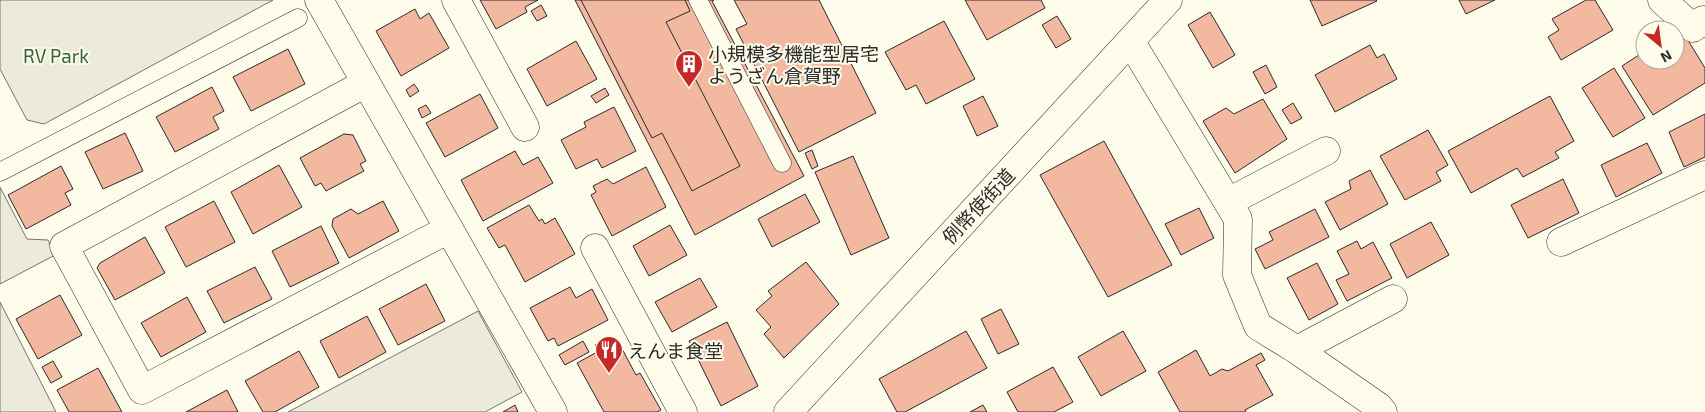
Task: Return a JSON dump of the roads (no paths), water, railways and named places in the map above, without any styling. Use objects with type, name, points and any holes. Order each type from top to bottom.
[{"type":"street","points":[[320,0],[553,412]]},
{"type":"street","points":[[456,0],[525,127]]},
{"type":"street","name":"例幣使街道","points":[[788,412],[1168,0]]},
{"type":"street","points":[[1662,0],[1693,28],[1703,20],[1705,23]]},
{"type":"street","points":[[1131,42],[1238,219],[1237,275],[1258,326],[1297,350],[1383,412]]},
{"type":"street","points":[[366,83],[64,246],[142,390],[449,229]]},
{"type":"street","points":[[1228,202],[1326,151]]},
{"type":"street","points":[[1562,242],[1705,174]]},
{"type":"street","points":[[595,248],[683,412]]},
{"type":"street","points":[[1297,350],[1393,300]]},
{"type":"lane","points":[[698,0],[782,163]]},
{"type":"lane","points":[[0,172],[298,18]]},
{"type":"place","name":"小規模多機能型居宅 ようざん倉賀野","points":[[689,88]]},
{"type":"place","name":"えんま食堂","points":[[609,374]]},
{"type":"park label","name":"RV Park","points":[[56,55]]}]
